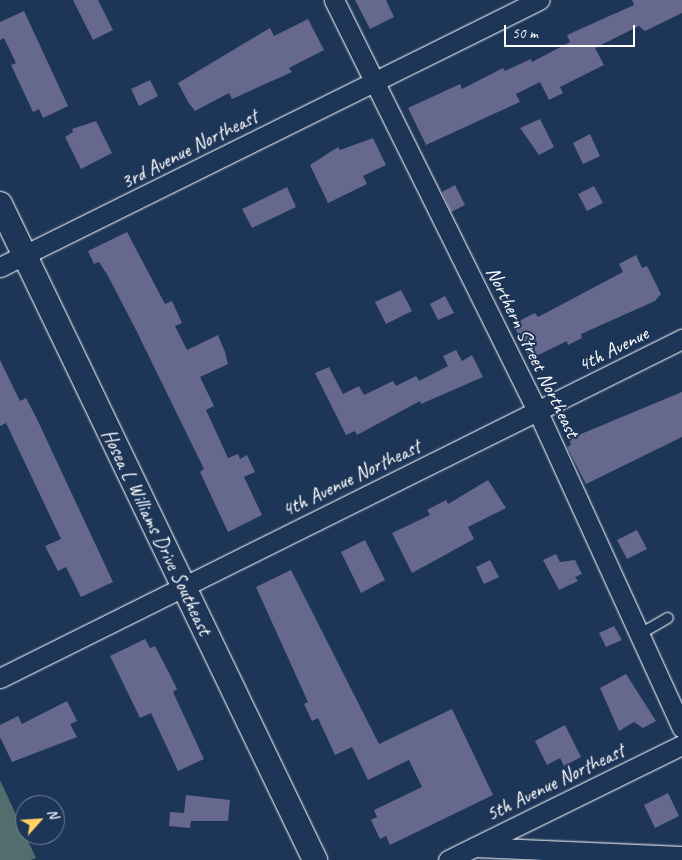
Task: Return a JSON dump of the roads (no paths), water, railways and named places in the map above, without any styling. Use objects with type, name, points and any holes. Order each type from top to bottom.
[{"type":"street","name":"Northern Street Northeast","points":[[334,0],[538,412],[682,728]]},
{"type":"street","name":"3rd Avenue Northeast","points":[[0,267],[539,0]]},
{"type":"street","name":"Hosea L Williams Drive Southeast","points":[[0,204],[315,860]]},
{"type":"street","name":"4th Avenue","points":[[538,412],[682,339]]},
{"type":"street","name":"4th Avenue Northeast","points":[[0,678],[183,585],[538,412]]},
{"type":"street","name":"5th Avenue Northeast","points":[[448,860],[682,745]]},
{"type":"street","points":[[474,847],[682,856]]},
{"type":"lane","points":[[640,634],[668,618]]}]
